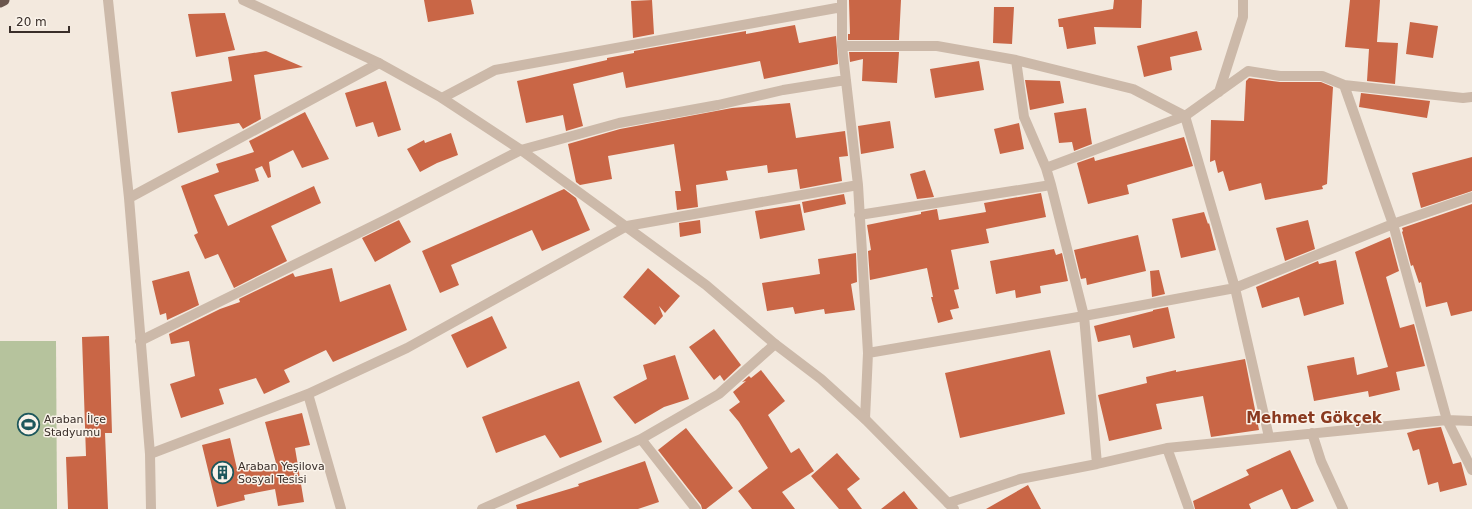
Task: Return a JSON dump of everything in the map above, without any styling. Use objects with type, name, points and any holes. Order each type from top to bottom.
[{"type":"highway","points":[[0,2],[4,0]]},
{"type":"street","points":[[108,0],[129,198],[150,454],[152,509]]},
{"type":"street","points":[[243,0],[379,62],[442,98],[521,150],[627,226],[706,286],[775,344],[821,379],[865,419],[951,506],[1020,478],[1097,464],[1167,448],[1447,420],[1472,421]]},
{"type":"street","points":[[1219,92],[1243,17],[1244,0]]},
{"type":"street","points":[[442,98],[495,70],[842,4],[842,46],[858,185],[868,353],[865,419]]},
{"type":"street","points":[[842,46],[937,46],[1016,60],[1133,89],[1185,116],[1235,288],[1269,437]]},
{"type":"street","points":[[1016,60],[1024,117],[1046,168],[1084,316],[1097,464]]},
{"type":"street","points":[[129,198],[379,62]]},
{"type":"street","points":[[1046,168],[1185,116],[1248,71],[1280,76],[1322,76],[1344,85],[1463,98],[1472,97]]},
{"type":"street","points":[[140,341],[387,219],[521,150],[619,123],[718,105],[783,90],[846,80]]},
{"type":"street","points":[[1344,85],[1393,224],[1447,420],[1472,470]]},
{"type":"street","points":[[150,454],[308,394],[407,348],[627,226],[858,185]]},
{"type":"street","points":[[859,215],[1051,185]]},
{"type":"street","points":[[868,353],[1084,316],[1235,288],[1393,224],[1472,197]]},
{"type":"street","points":[[482,509],[641,439],[719,394],[775,344]]},
{"type":"street","points":[[308,394],[340,509]]},
{"type":"street","points":[[1312,433],[1321,461],[1343,509]]},
{"type":"street","points":[[641,439],[696,509]]},
{"type":"street","points":[[1167,448],[1189,509]]},
{"type":"green space","name":"Araban İlçe Stadyumu","points":[[0,341],[56,341],[57,509],[0,509]]},
{"type":"building","points":[[424,0],[471,0],[474,14],[428,22]]},
{"type":"building","points":[[652,0],[654,34],[633,38],[631,1]]},
{"type":"building","points":[[849,0],[901,0],[899,40],[848,40],[848,34],[850,34]]},
{"type":"building","points":[[1114,0],[1142,0],[1141,28],[1094,27],[1096,44],[1067,49],[1063,27],[1059,27],[1058,19],[1113,9]]},
{"type":"building","points":[[1350,0],[1380,0],[1377,42],[1398,43],[1395,84],[1367,81],[1369,49],[1345,47]]},
{"type":"building","points":[[994,7],[1014,7],[1012,44],[993,43]]},
{"type":"building","points":[[225,13],[235,50],[196,57],[188,14]]},
{"type":"building","points":[[1410,22],[1438,26],[1433,58],[1406,54]]},
{"type":"building","points":[[795,25],[799,43],[836,36],[838,64],[764,79],[760,61],[626,88],[623,72],[573,84],[583,126],[566,131],[563,115],[526,123],[517,81],[607,60],[607,58],[634,53],[634,51],[746,31],[746,34]]},
{"type":"building","points":[[1197,31],[1202,50],[1170,57],[1172,70],[1144,77],[1137,46]]},
{"type":"building","points":[[266,51],[303,67],[254,75],[261,119],[243,129],[239,123],[178,133],[171,92],[232,81],[228,57]]},
{"type":"building","points":[[849,52],[899,52],[897,83],[862,81],[863,59],[850,62]]},
{"type":"building","points":[[979,61],[984,90],[935,98],[930,69]]},
{"type":"building","points":[[1249,78],[1280,82],[1321,82],[1333,87],[1327,184],[1322,186],[1323,189],[1265,200],[1261,183],[1229,191],[1223,171],[1218,173],[1215,160],[1210,162],[1211,120],[1244,121],[1246,81]]},
{"type":"building","points":[[1025,80],[1060,81],[1064,103],[1030,110]]},
{"type":"building","points":[[386,81],[401,130],[378,137],[373,122],[356,127],[345,93]]},
{"type":"building","points":[[1361,93],[1430,101],[1427,118],[1359,107]]},
{"type":"building","points":[[790,103],[796,138],[845,131],[848,156],[839,157],[842,181],[800,189],[797,169],[768,173],[767,165],[726,171],[728,180],[696,185],[698,207],[677,210],[675,191],[681,191],[674,144],[608,156],[612,179],[580,185],[576,182],[568,144],[620,129],[732,108]]},
{"type":"building","points":[[1086,108],[1092,144],[1074,151],[1072,142],[1059,143],[1054,113]]},
{"type":"building","points":[[305,112],[329,159],[302,168],[293,150],[269,162],[271,177],[268,178],[262,166],[255,169],[259,181],[214,195],[228,226],[314,186],[321,203],[271,226],[287,261],[234,288],[218,254],[205,259],[194,235],[198,233],[181,186],[219,172],[216,164],[254,152],[249,141]]},
{"type":"building","points":[[890,121],[894,148],[861,154],[858,126]]},
{"type":"building","points":[[1019,123],[1024,149],[1000,154],[994,129]]},
{"type":"building","points":[[451,133],[458,155],[437,163],[420,172],[407,149],[424,140],[425,143]]},
{"type":"building","points":[[1184,137],[1193,166],[1127,185],[1129,194],[1088,204],[1077,163],[1094,157],[1095,161]]},
{"type":"building","points":[[1472,157],[1472,191],[1421,208],[1412,173]]},
{"type":"building","points":[[925,170],[934,197],[917,199],[910,174]]},
{"type":"building","points":[[564,189],[576,198],[590,230],[542,251],[532,230],[451,265],[459,285],[440,293],[422,251]]},
{"type":"building","points":[[1041,193],[1046,217],[986,229],[989,243],[951,250],[959,289],[954,290],[959,308],[950,310],[953,319],[938,323],[931,297],[933,297],[927,268],[870,280],[868,251],[871,250],[867,225],[921,214],[921,212],[937,209],[939,220],[986,212],[984,203]]},
{"type":"building","points":[[844,194],[846,204],[804,213],[802,202]]},
{"type":"building","points":[[800,204],[805,230],[760,239],[755,211]]},
{"type":"building","points":[[1472,204],[1472,311],[1451,316],[1447,302],[1426,307],[1421,282],[1419,283],[1413,265],[1411,266],[1402,228]]},
{"type":"building","points":[[1204,212],[1208,224],[1209,223],[1216,250],[1181,258],[1172,219]]},
{"type":"building","points":[[399,220],[411,242],[375,262],[362,238]]},
{"type":"building","points":[[700,220],[701,233],[680,237],[679,223]]},
{"type":"building","points":[[1308,220],[1315,249],[1285,261],[1276,228]]},
{"type":"building","points":[[1138,235],[1146,271],[1087,285],[1086,278],[1081,279],[1074,250]]},
{"type":"building","points":[[1390,237],[1399,271],[1386,277],[1400,328],[1414,324],[1425,366],[1396,372],[1400,390],[1369,397],[1368,391],[1314,401],[1307,366],[1354,357],[1357,375],[1388,367],[1355,252]]},
{"type":"building","points":[[1054,249],[1056,255],[1062,253],[1068,281],[1040,286],[1041,293],[1016,298],[1015,290],[996,294],[990,261]]},
{"type":"building","points":[[856,253],[857,282],[851,284],[855,310],[825,314],[824,309],[795,314],[793,307],[767,311],[762,283],[820,274],[818,259]]},
{"type":"building","points":[[1336,260],[1344,304],[1304,316],[1299,297],[1262,308],[1256,287],[1318,261],[1319,264]]},
{"type":"building","points":[[332,268],[340,302],[390,284],[407,330],[333,362],[326,350],[284,370],[290,382],[264,394],[256,378],[219,389],[224,404],[181,418],[170,384],[195,376],[189,341],[171,344],[169,334],[220,309],[240,302],[239,299],[293,273],[295,277]]},
{"type":"building","points":[[648,268],[680,296],[665,313],[659,306],[663,316],[655,325],[623,297]]},
{"type":"building","points":[[1159,270],[1165,294],[1152,297],[1150,271]]},
{"type":"building","points":[[189,271],[199,305],[167,320],[166,313],[160,315],[152,281]]},
{"type":"building","points":[[1168,307],[1175,338],[1133,348],[1130,335],[1098,342],[1094,326]]},
{"type":"building","points":[[492,316],[507,348],[467,368],[451,335]]},
{"type":"building","points":[[714,329],[741,365],[724,381],[720,375],[714,380],[689,347]]},
{"type":"building","points":[[109,336],[112,433],[105,433],[108,509],[68,509],[66,457],[86,456],[82,337]]},
{"type":"building","points":[[1050,350],[1065,414],[960,438],[945,373]]},
{"type":"building","points":[[675,355],[689,399],[664,407],[635,424],[613,397],[647,379],[643,365]]},
{"type":"building","points":[[1245,359],[1259,430],[1211,437],[1203,396],[1156,404],[1162,429],[1109,441],[1098,395],[1147,383],[1146,377],[1176,370],[1176,372]]},
{"type":"building","points":[[761,370],[785,401],[768,415],[791,453],[799,448],[814,471],[782,492],[795,509],[752,509],[738,491],[768,468],[739,422],[729,410],[740,402],[733,392],[746,381],[742,382],[749,376],[751,378]]},
{"type":"building","points":[[579,381],[602,442],[560,458],[545,435],[496,453],[482,417]]},
{"type":"building","points":[[302,413],[310,445],[295,448],[304,502],[278,506],[275,489],[244,495],[245,500],[217,507],[202,445],[230,438],[237,469],[276,463],[265,422]]},
{"type":"building","points":[[1441,427],[1453,464],[1461,462],[1467,485],[1440,492],[1438,482],[1428,485],[1419,449],[1413,451],[1407,433],[1417,430]]},
{"type":"building","points":[[686,428],[733,488],[706,509],[702,509],[701,505],[658,450]]},
{"type":"building","points":[[1290,450],[1314,501],[1297,509],[1291,509],[1282,489],[1249,504],[1251,509],[1195,509],[1193,501],[1249,475],[1246,470]]},
{"type":"building","points":[[837,453],[860,479],[847,489],[862,509],[839,509],[811,476]]},
{"type":"building","points":[[645,461],[659,502],[638,509],[517,509],[516,505],[579,486],[578,484]]},
{"type":"building","points":[[1028,485],[1041,509],[986,509]]},
{"type":"building","points":[[904,491],[918,509],[881,509]]},
{"type":"place","name":"Araban İlçe Stadyumu","points":[[28,425]]},
{"type":"place","name":"Araban Yeşilova Sosyal Tesisi","points":[[223,472]]},
{"type":"district","name":"Mehmet Gökçek","points":[[1314,418]]}]
